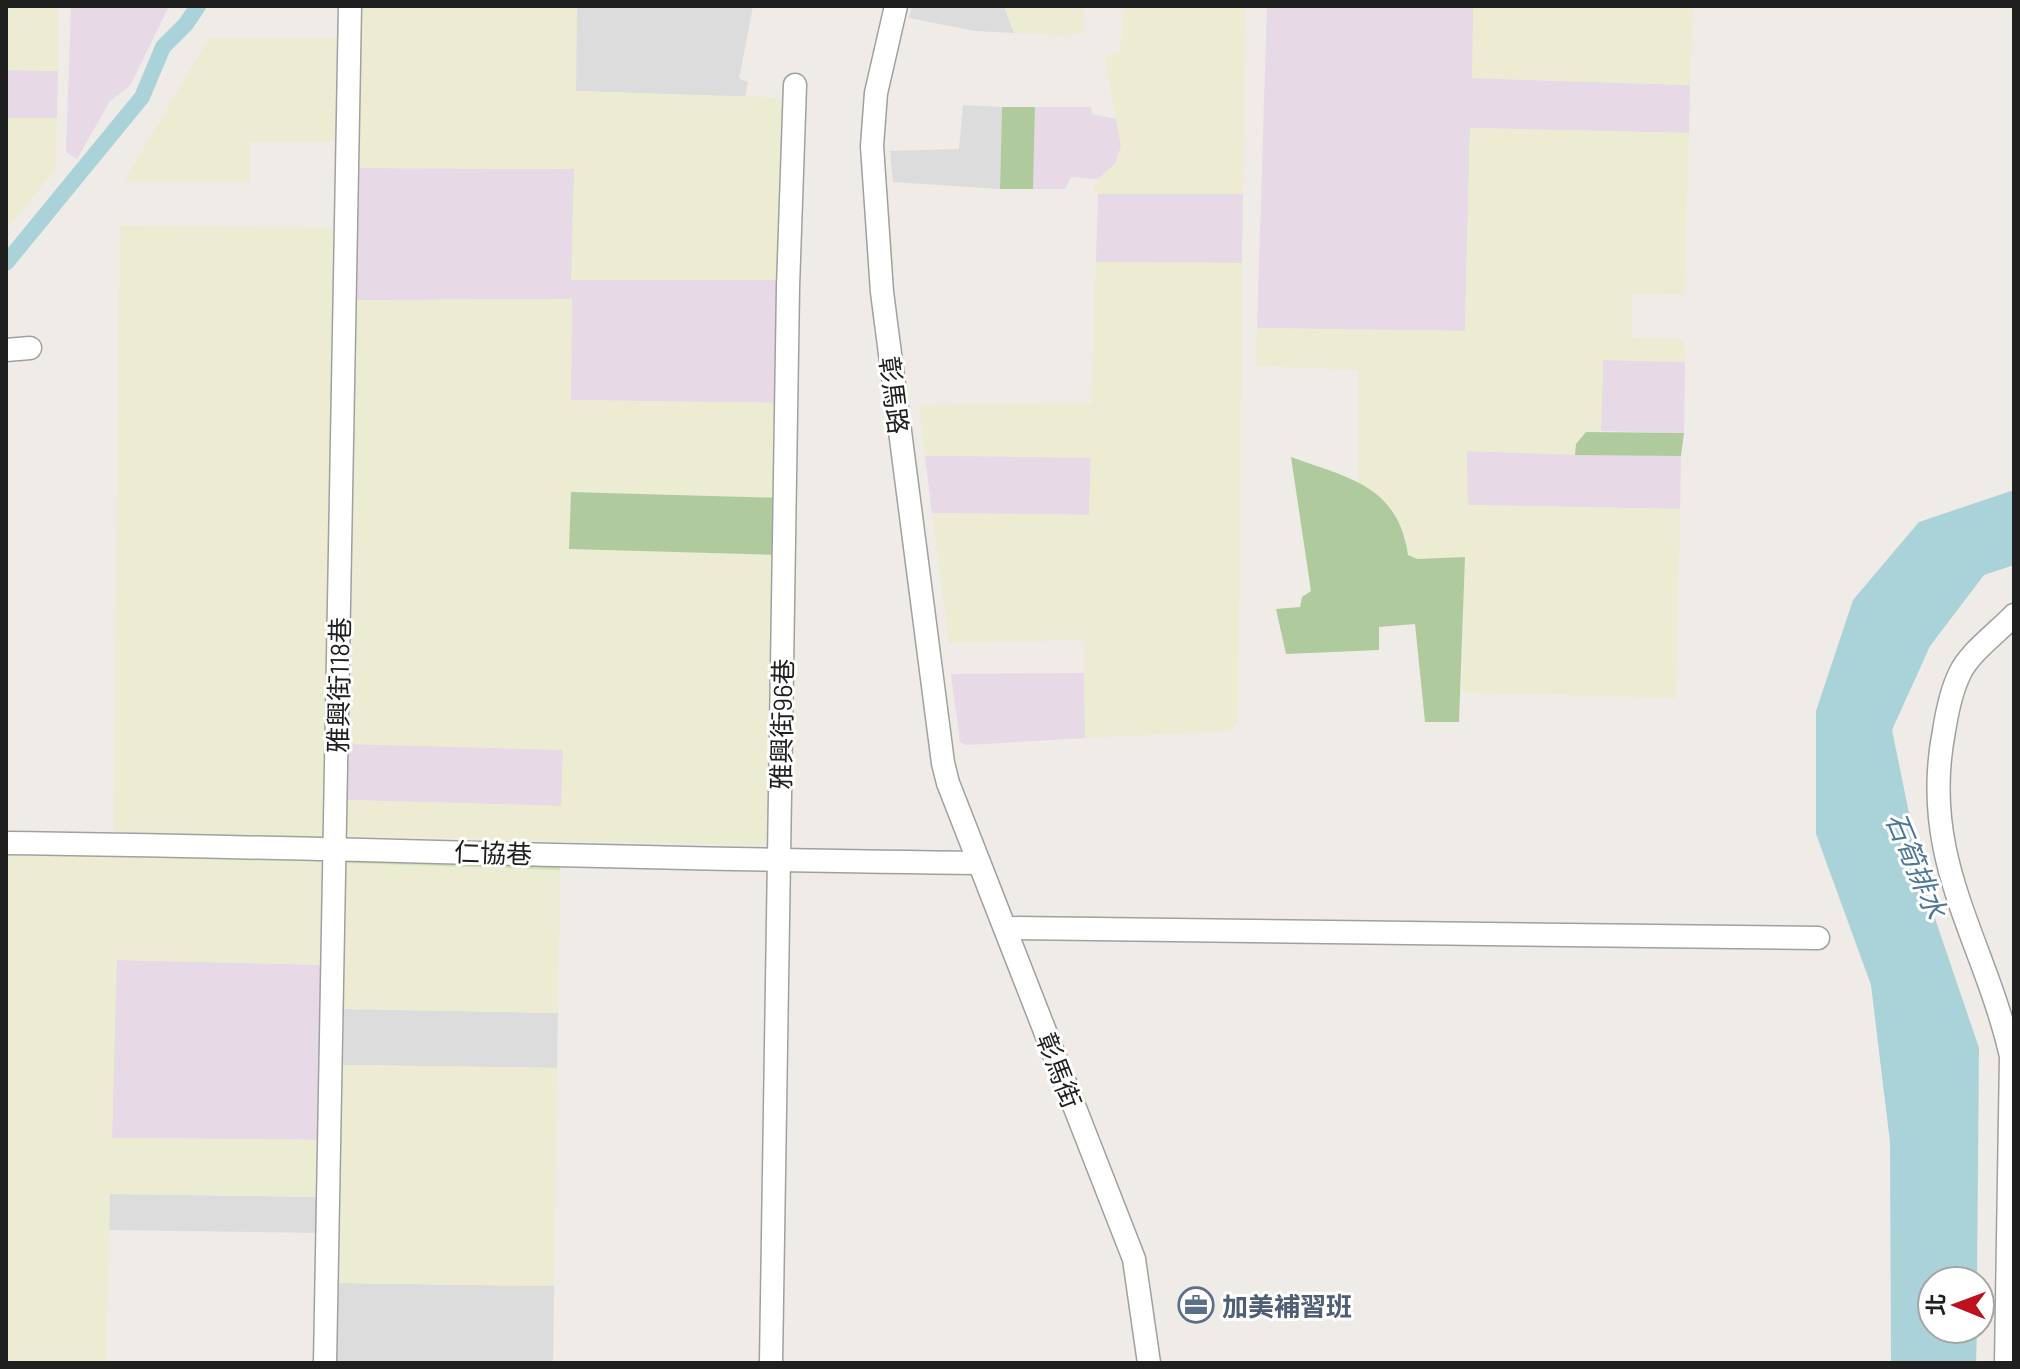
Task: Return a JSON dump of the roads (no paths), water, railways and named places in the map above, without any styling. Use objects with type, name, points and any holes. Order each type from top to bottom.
[{"type":"street","name":"雅興街118巷","points":[[325,1363],[350,6]]},
{"type":"street","name":"彰馬路","points":[[896,6],[876,93],[872,146],[882,292],[948,783]]},
{"type":"street","name":"雅興街96巷","points":[[771,1363],[788,287],[795,85]]},
{"type":"street","points":[[6,350],[30,348]]},
{"type":"street","points":[[2006,1363],[2011,1056],[2002,1018],[1962,914],[1939,835],[1937,768],[1949,702],[1961,670],[2014,615]]},
{"type":"street","name":"彰馬街","points":[[948,783],[1134,1259],[1149,1363]]},
{"type":"street","name":"仁協巷","points":[[6,843],[336,847],[778,861],[979,863]]},
{"type":"street","points":[[1006,928],[1818,938]]},
{"type":"water","name":"石筍排水","points":[[2014,490],[2014,565],[1984,575],[1930,646],[1892,730],[1924,886],[1979,1048],[1977,1265],[1916,1265],[1916,1345],[1977,1345],[1976,1363],[1891,1363],[1890,1142],[1871,985],[1816,834],[1816,711],[1853,600],[1919,522]]},
{"type":"waterway","points":[[6,263],[142,97],[163,47],[186,24],[198,6]]},
{"type":"place","name":"加美補習班","points":[[1196,1305]]}]
